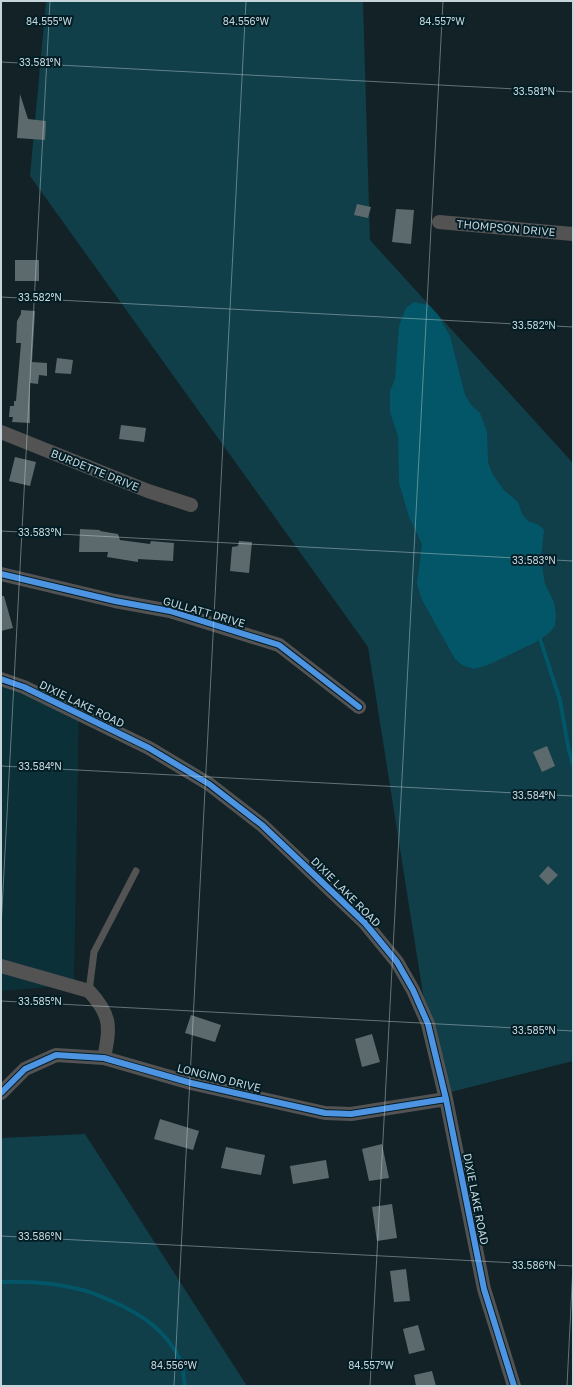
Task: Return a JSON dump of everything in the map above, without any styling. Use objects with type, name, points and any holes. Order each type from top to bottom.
[{"type":"street","name":"THOMPSON DRIVE","points":[[439,222],[573,234]]},
{"type":"street","name":"BURDETTE DRIVE","points":[[1,432],[148,492],[191,505]]},
{"type":"street","name":"GULLATT DRIVE","points":[[1,574],[115,601],[170,611],[279,645],[359,707]]},
{"type":"street","name":"DIXIE LAKE ROAD","points":[[1,679],[24,687],[149,748],[209,784],[262,825],[365,923],[397,962],[414,990],[428,1024],[446,1099],[484,1289],[514,1386]]},
{"type":"street","points":[[1,966],[89,991],[96,999],[106,1016],[109,1032],[104,1058]]},
{"type":"street","name":"LONGINO DRIVE","points":[[1,1093],[25,1069],[56,1055],[104,1058],[191,1083],[325,1114],[351,1114],[446,1099]]},
{"type":"lane","points":[[89,991],[94,952],[136,871]]},
{"type":"shaded area","points":[[46,1],[363,1],[370,240],[573,463],[573,1061],[439,1095],[368,647],[30,176]]},
{"type":"shaded area","points":[[414,302],[429,305],[438,315],[450,336],[465,395],[472,406],[480,413],[487,432],[488,462],[493,475],[504,490],[518,502],[522,514],[528,521],[539,525],[544,530],[541,559],[545,584],[554,602],[556,615],[555,626],[548,634],[534,643],[488,665],[474,669],[462,665],[455,659],[422,600],[417,584],[422,544],[409,517],[399,483],[398,436],[390,412],[390,391],[395,379],[399,326],[406,308]]},
{"type":"shaded area","points":[[1,673],[79,707],[74,985],[1,991]]},
{"type":"shaded area","points":[[85,1134],[247,1386],[1,1386],[1,1138]]},
{"type":"building","points":[[20,94],[28,119],[46,121],[45,140],[17,138]]},
{"type":"building","points":[[357,204],[371,207],[368,218],[354,215]]},
{"type":"building","points":[[396,209],[414,210],[411,244],[392,242]]},
{"type":"building","points":[[15,260],[39,260],[39,281],[15,281]]},
{"type":"building","points":[[21,310],[35,311],[32,362],[47,363],[47,376],[39,375],[38,384],[30,383],[30,423],[12,422],[13,417],[9,417],[10,406],[14,406],[14,401],[16,401],[21,343],[16,343],[17,321],[21,314]]},
{"type":"building","points":[[57,358],[73,360],[71,374],[55,373]]},
{"type":"building","points":[[121,425],[146,428],[144,442],[119,439]]},
{"type":"building","points":[[15,457],[36,462],[30,486],[9,481]]},
{"type":"building","points":[[80,529],[100,530],[118,534],[120,540],[150,544],[151,541],[174,543],[173,561],[138,559],[138,562],[107,557],[108,552],[79,552]]},
{"type":"building","points":[[239,541],[252,542],[249,573],[230,571],[232,547],[238,546]]},
{"type":"building","points":[[1,596],[4,596],[13,628],[1,631]]},
{"type":"building","points":[[547,746],[555,766],[542,772],[533,752]]},
{"type":"building","points":[[548,866],[558,875],[548,885],[539,876]]},
{"type":"building","points":[[191,1015],[221,1025],[215,1042],[185,1033]]},
{"type":"building","points":[[372,1034],[380,1062],[362,1067],[355,1039]]},
{"type":"building","points":[[160,1119],[199,1131],[193,1150],[154,1139]]},
{"type":"building","points":[[382,1144],[389,1178],[369,1181],[362,1149]]},
{"type":"building","points":[[226,1147],[265,1155],[261,1175],[221,1168]]},
{"type":"building","points":[[326,1160],[329,1178],[293,1184],[290,1166]]},
{"type":"building","points":[[392,1204],[397,1238],[377,1241],[372,1207]]},
{"type":"building","points":[[406,1269],[410,1301],[394,1302],[390,1271]]},
{"type":"building","points":[[418,1325],[425,1350],[409,1354],[403,1329]]},
{"type":"building","points":[[432,1371],[436,1386],[416,1386],[414,1375]]},
{"type":"waterway","points":[[540,639],[560,700],[573,765]]},
{"type":"waterway","points":[[1,1282],[42,1283],[83,1290],[125,1307],[154,1326],[162,1333],[176,1351],[183,1368],[185,1386]]},
{"type":"cycle path","points":[[1,574],[115,601],[170,611],[279,645],[359,707]]},
{"type":"cycle path","points":[[1,679],[24,687],[149,748],[209,784],[262,825],[365,923],[397,962],[413,990],[428,1024],[446,1099],[484,1289],[514,1386]]},
{"type":"cycle path","points":[[1,1093],[25,1069],[56,1055],[104,1058],[191,1083],[325,1113],[351,1114],[446,1099]]}]
